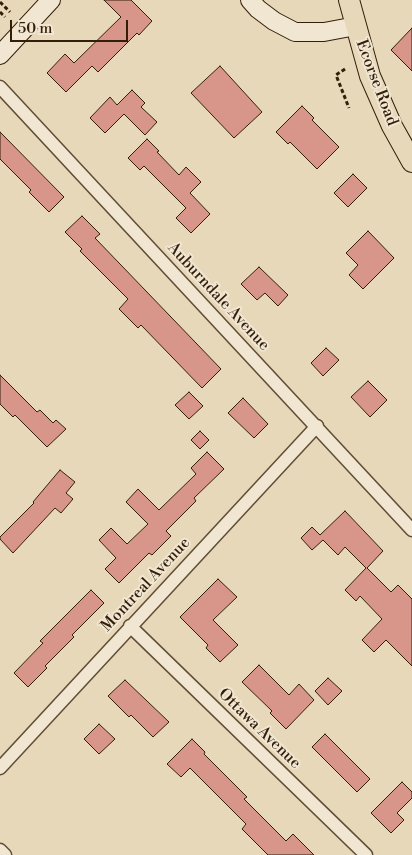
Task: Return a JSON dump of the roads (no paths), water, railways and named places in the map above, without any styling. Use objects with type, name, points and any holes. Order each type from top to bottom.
[{"type":"main road","points":[[0,55],[51,0]]},
{"type":"main road","points":[[250,0],[258,9],[274,21],[295,32],[324,32],[356,26]]},
{"type":"main road","name":"Ecorse Road","points":[[349,0],[370,76],[392,126],[412,162]]},
{"type":"street","name":"Auburndale Avenue","points":[[0,87],[412,530]]},
{"type":"street","name":"Montreal Avenue","points":[[0,768],[317,426]]},
{"type":"street","name":"Ottawa Avenue","points":[[130,626],[366,855]]},
{"type":"street","points":[[0,850],[5,855]]}]
